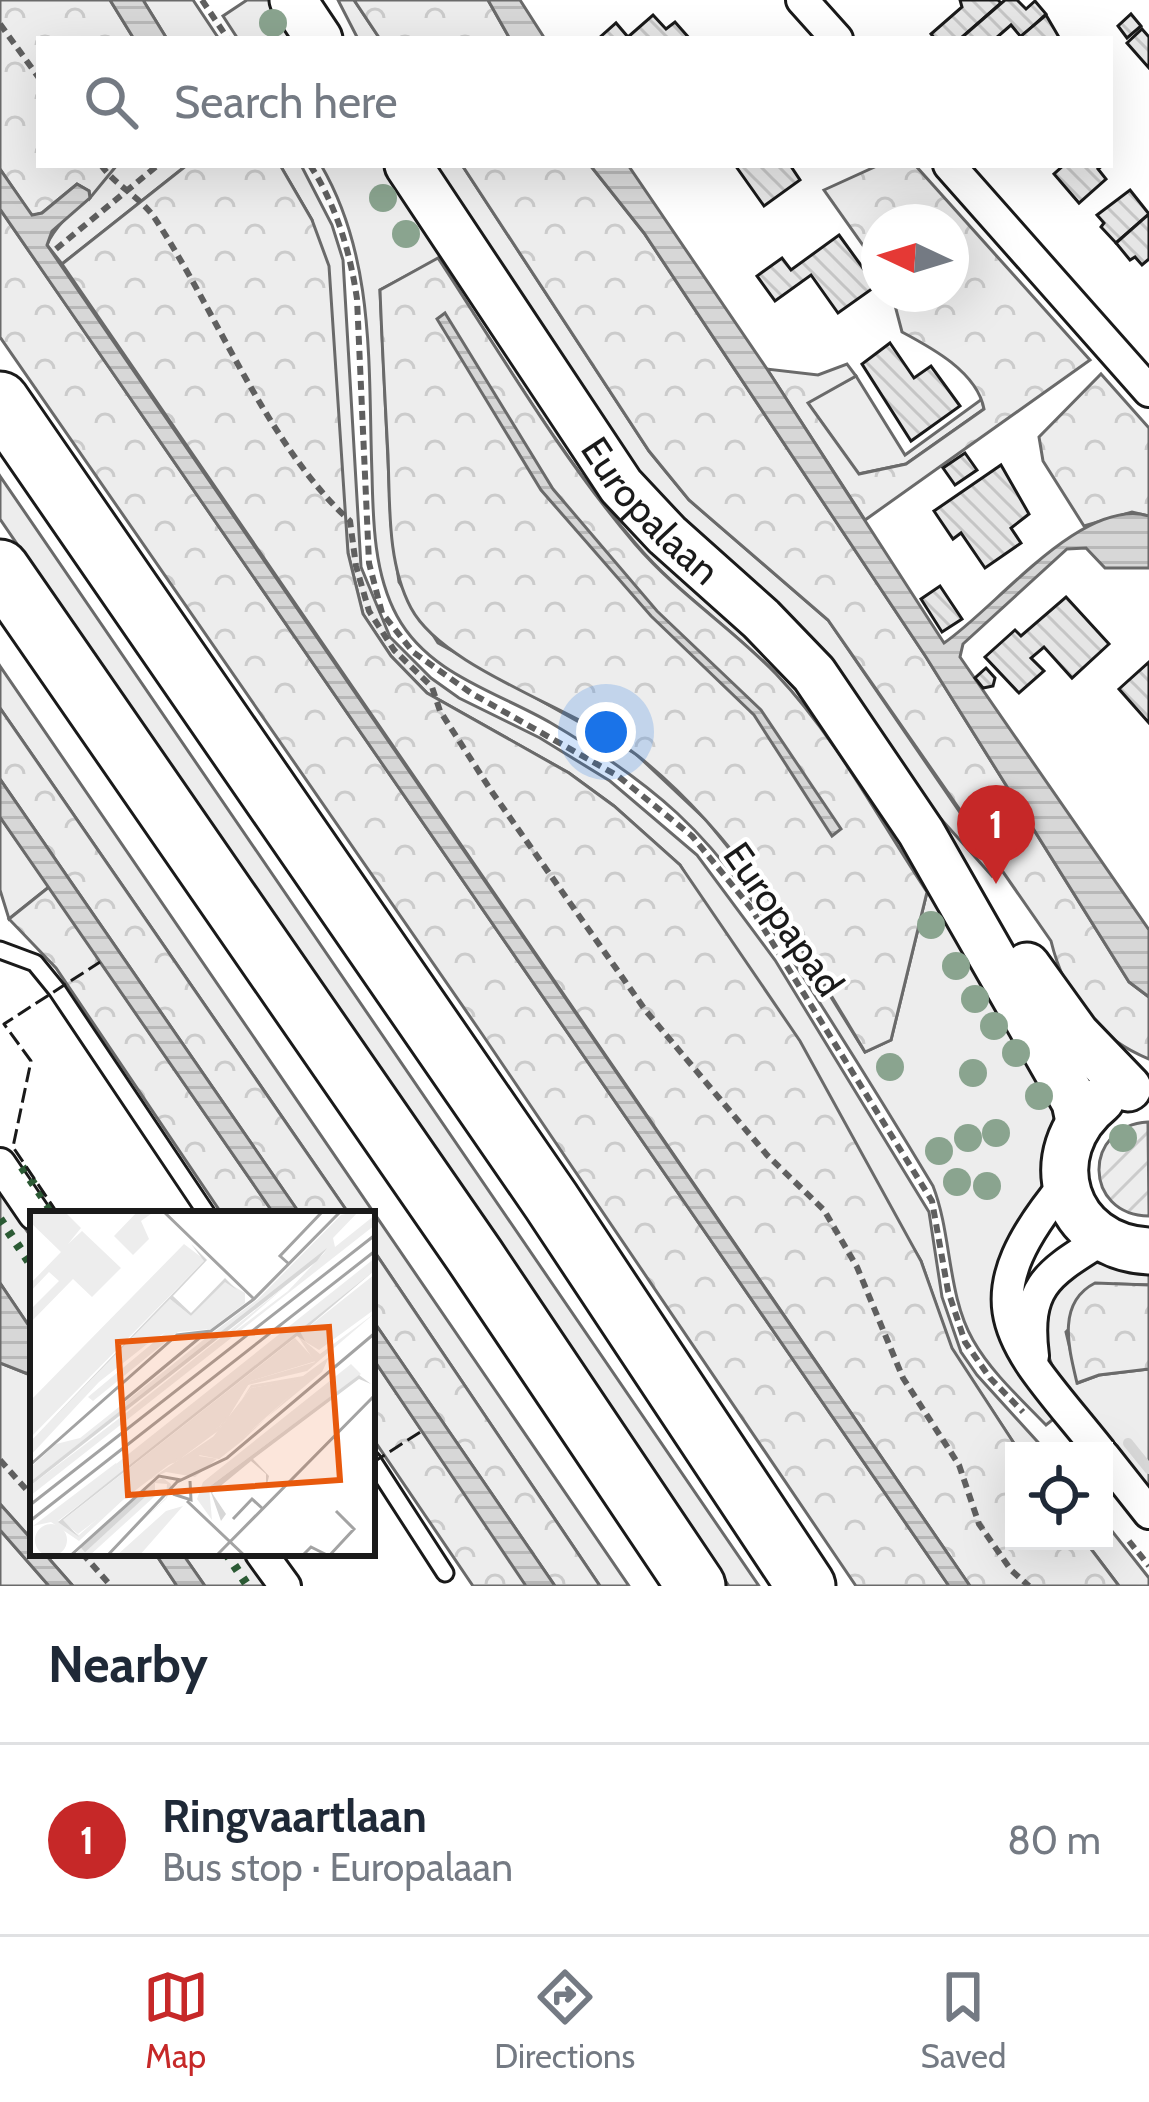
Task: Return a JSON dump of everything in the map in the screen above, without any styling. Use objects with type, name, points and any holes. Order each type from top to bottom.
[{"type":"highway","points":[[0,401],[550,1201],[806,1586]]},
{"type":"highway","points":[[0,568],[696,1586]]},
{"type":"main road","points":[[293,0],[318,36]]},
{"type":"main road","points":[[322,0],[343,36]]},
{"type":"main road","name":"Europalaan","points":[[410,168],[621,486],[814,674],[921,832],[1075,1102],[1079,1121]]},
{"type":"main road","name":"Europalaan","points":[[921,832],[972,892],[1076,1034],[1139,1087]]},
{"type":"main road","points":[[1139,1087],[1100,1100],[1079,1121],[1066,1151],[1065,1184],[1078,1216],[1103,1238],[1132,1250],[1149,1251]]},
{"type":"street","points":[[802,0],[834,36]]},
{"type":"street","points":[[952,168],[1149,391]]},
{"type":"street","points":[[0,1164],[32,1211]]},
{"type":"street","points":[[1065,1184],[1019,1246],[1006,1289],[1008,1309],[1020,1347],[1093,1442]]},
{"type":"street","points":[[1034,1368],[1030,1325],[1042,1282],[1103,1238]]},
{"type":"street","points":[[1113,1467],[1149,1513]]},
{"type":"street","points":[[263,1556],[285,1586]]},
{"type":"lane","points":[[0,950],[35,963],[57,990],[205,1211]]},
{"type":"lane","points":[[375,1465],[445,1573]]},
{"type":"path","points":[[202,0],[226,36]]},
{"type":"path","points":[[0,24],[36,74]]},
{"type":"path","points":[[104,168],[150,212],[276,426],[331,503],[350,521],[369,611],[394,650],[432,687],[440,711],[492,792],[646,1011],[766,1155],[824,1210],[856,1267],[903,1378],[959,1465],[979,1524],[1028,1586]]},
{"type":"path","points":[[56,249],[155,168]]},
{"type":"path","name":"Europapad","points":[[312,168],[351,260],[357,299],[368,563],[382,613],[413,652],[471,693],[618,776],[692,836],[751,908],[932,1202],[948,1291],[965,1342],[990,1378],[1028,1417]]},
{"type":"path","points":[[0,1460],[30,1494]]},
{"type":"path","points":[[85,1556],[111,1586]]},
{"type":"green space","points":[[0,0],[110,0],[132,36],[36,36],[36,168],[115,168],[90,198],[89,191],[77,184],[32,216],[0,169]]},
{"type":"green space","points":[[143,0],[193,0],[217,36],[165,36]]},
{"type":"green space","points":[[247,0],[270,0],[299,36],[236,36],[223,16]]},
{"type":"green space","points":[[338,0],[354,0],[378,36],[356,36]]},
{"type":"green space","points":[[354,0],[488,0],[508,36],[378,36]]},
{"type":"green space","points":[[114,168],[183,168],[62,264],[47,245],[67,216]]},
{"type":"green space","points":[[183,168],[282,168],[312,220],[329,266],[348,553],[363,614],[391,656],[427,693],[569,773],[680,865],[800,1041],[921,1261],[952,1348],[1013,1442],[1005,1442],[1005,1550],[1092,1550],[1119,1586],[970,1586],[62,264]]},
{"type":"green space","points":[[282,168],[303,168],[332,225],[343,260],[361,567],[390,637],[459,698],[540,738],[610,781],[697,855],[775,960],[929,1212],[942,1297],[961,1352],[1038,1442],[1013,1442],[951,1348],[921,1261],[680,865],[569,773],[427,693],[391,656],[363,614],[348,553],[312,220]]},
{"type":"green space","points":[[322,168],[392,168],[784,667],[934,888],[1059,1104],[1045,1185],[1016,1227],[1000,1262],[1056,1417],[1046,1425],[997,1374],[973,1340],[958,1303],[933,1186],[804,978],[730,870],[696,831],[632,776],[551,723],[446,668],[397,616],[376,547],[366,315],[352,238]],"holes":[[[438,259],[557,441],[636,544],[798,699],[927,892],[891,1040],[865,1052],[772,902],[707,821],[636,754],[438,643],[399,582],[391,525],[380,290]]]},
{"type":"green space","points":[[437,168],[464,168],[649,451],[689,500],[828,620],[998,868],[992,876],[660,505]]},
{"type":"green space","points":[[464,168],[592,168],[644,233],[926,657],[1129,982],[1149,997],[1149,1059],[1099,1027],[1074,997],[1051,941],[828,620],[689,500],[649,451]]},
{"type":"green space","points":[[872,168],[918,168],[950,204],[861,204],[861,242],[824,190]]},
{"type":"green space","points":[[0,209],[949,1586],[856,1586],[0,337]]},
{"type":"green space","points":[[969,225],[1090,360],[865,520],[767,369],[818,375],[847,364],[856,376],[808,403],[859,474],[906,464],[984,409],[963,373],[902,332],[897,312],[969,312]]},
{"type":"green space","points":[[438,258],[581,476],[651,562],[759,657],[798,699],[927,892],[891,1040],[865,1052],[765,894],[673,787],[613,739],[452,651],[411,608],[391,533],[380,290]]},
{"type":"green space","points":[[1101,374],[1149,428],[1149,516],[1132,512],[1084,526],[1043,461],[1039,437]]},
{"type":"green space","points":[[856,376],[905,455],[982,399],[984,409],[906,464],[858,474],[807,402]]},
{"type":"green space","points":[[0,476],[759,1586],[729,1586],[0,519]]},
{"type":"green space","points":[[0,666],[373,1211],[347,1211],[0,708]]},
{"type":"green space","points":[[0,708],[347,1211],[298,1211],[0,779]]},
{"type":"green space","points":[[0,817],[49,887],[9,919],[0,890]]},
{"type":"green space","points":[[49,887],[272,1211],[220,1211],[56,968],[9,919]]},
{"type":"green space","points":[[1148,1122],[1149,1216],[1127,1212],[1112,1201],[1102,1187],[1099,1170],[1111,1138],[1126,1127]]},
{"type":"green space","points":[[0,1191],[30,1236],[30,1328],[0,1283]]},
{"type":"green space","points":[[375,1214],[629,1586],[600,1586],[375,1252]]},
{"type":"green space","points":[[375,1252],[600,1586],[555,1586],[375,1323]]},
{"type":"green space","points":[[1090,1261],[1149,1273],[1149,1285],[1115,1284],[1066,1332],[1078,1383],[1099,1375],[1149,1369],[1149,1497],[1113,1452],[1113,1442],[1105,1442],[1059,1384],[1043,1341],[1041,1320],[1057,1281]]},
{"type":"green space","points":[[1095,1283],[1149,1285],[1149,1369],[1099,1375],[1077,1383],[1069,1342],[1070,1314],[1083,1292]]},
{"type":"green space","points":[[375,1361],[527,1586],[473,1586],[375,1441]]},
{"type":"green space","points":[[0,1363],[30,1375],[30,1538],[0,1504]]},
{"type":"green space","points":[[0,1530],[49,1586],[0,1586]]},
{"type":"green space","points":[[1113,1532],[1149,1578],[1149,1586],[1119,1586],[1092,1550],[1113,1550]]},
{"type":"green space","points":[[47,1556],[157,1556],[177,1586],[73,1586]]},
{"type":"green space","points":[[184,1556],[245,1556],[265,1586],[205,1586]]},
{"type":"shaded area","points":[[110,0],[143,0],[165,36],[132,36]]},
{"type":"shaded area","points":[[488,0],[520,0],[543,36],[508,36]]},
{"type":"shaded area","points":[[592,168],[630,168],[944,643],[1068,538],[1123,515],[1149,516],[1149,568],[1105,568],[1086,548],[1067,549],[963,644],[960,657],[1149,930],[1149,997],[1129,982],[926,657],[644,233]]},
{"type":"shaded area","points":[[0,169],[32,215],[42,213],[77,184],[89,191],[90,198],[52,231],[47,245],[970,1586],[949,1586],[0,209]]},
{"type":"shaded area","points":[[445,313],[553,489],[657,611],[761,710],[841,829],[832,836],[754,715],[651,616],[541,490],[437,319]]},
{"type":"shaded area","points":[[0,779],[298,1211],[272,1211],[0,817]]},
{"type":"shaded area","points":[[0,1283],[30,1328],[30,1375],[0,1363]]},
{"type":"shaded area","points":[[375,1323],[555,1586],[526,1586],[375,1361]]},
{"type":"shaded area","points":[[0,1504],[30,1538],[30,1556],[47,1556],[73,1586],[49,1586],[0,1530]]},
{"type":"shaded area","points":[[157,1556],[184,1556],[205,1586],[177,1586]]},
{"type":"building","points":[[960,0],[1001,3],[963,36],[933,36],[931,34],[962,7]]},
{"type":"building","points":[[1005,0],[1017,0],[1026,9],[1035,1],[1046,14],[1022,36],[1011,25],[998,36],[963,36]]},
{"type":"building","points":[[1131,14],[1141,26],[1127,38],[1118,26]]},
{"type":"building","points":[[653,15],[666,29],[675,22],[687,36],[629,36]]},
{"type":"building","points":[[1046,15],[1058,36],[1021,36]]},
{"type":"building","points":[[616,23],[627,36],[601,36]]},
{"type":"building","points":[[1142,29],[1149,37],[1149,68],[1127,43]]},
{"type":"building","points":[[737,168],[792,168],[800,180],[764,206]]},
{"type":"building","points":[[1061,168],[1099,168],[1106,179],[1079,203],[1054,174]]},
{"type":"building","points":[[1130,190],[1149,214],[1116,243],[1097,215]]},
{"type":"building","points":[[1149,214],[1149,259],[1142,265],[1135,257],[1130,260],[1116,243]]},
{"type":"building","points":[[839,235],[861,265],[861,297],[838,313],[811,275],[775,301],[757,276],[782,258],[791,270]]},
{"type":"building","points":[[890,343],[914,378],[931,366],[960,406],[911,441],[862,364]]},
{"type":"building","points":[[965,453],[977,470],[955,485],[943,468]]},
{"type":"building","points":[[1001,465],[1029,514],[1011,528],[1021,543],[985,568],[961,533],[953,539],[934,511]]},
{"type":"building","points":[[940,586],[962,619],[942,632],[921,599]]},
{"type":"building","points":[[1066,597],[1109,644],[1072,678],[1044,647],[1031,658],[1044,671],[1019,693],[985,657],[1015,630],[1021,636]]},
{"type":"building","points":[[1149,662],[1149,723],[1119,689]]},
{"type":"building","points":[[986,668],[995,678],[993,686],[983,688],[975,678]]},
{"type":"waterway","points":[[1128,1443],[1149,1469]]},
{"type":"hedge","points":[[22,1167],[52,1211]]},
{"type":"hedge","points":[[0,1219],[30,1264]]},
{"type":"hedge","points":[[228,1556],[248,1586]]},
{"type":"fence","points":[[56,1211],[13,1147],[31,1061],[4,1024],[100,962]]},
{"type":"fence","points":[[375,1461],[422,1431]]},
{"type":"place","name":"Ringvaartlaan","points":[[996,884]]}]
